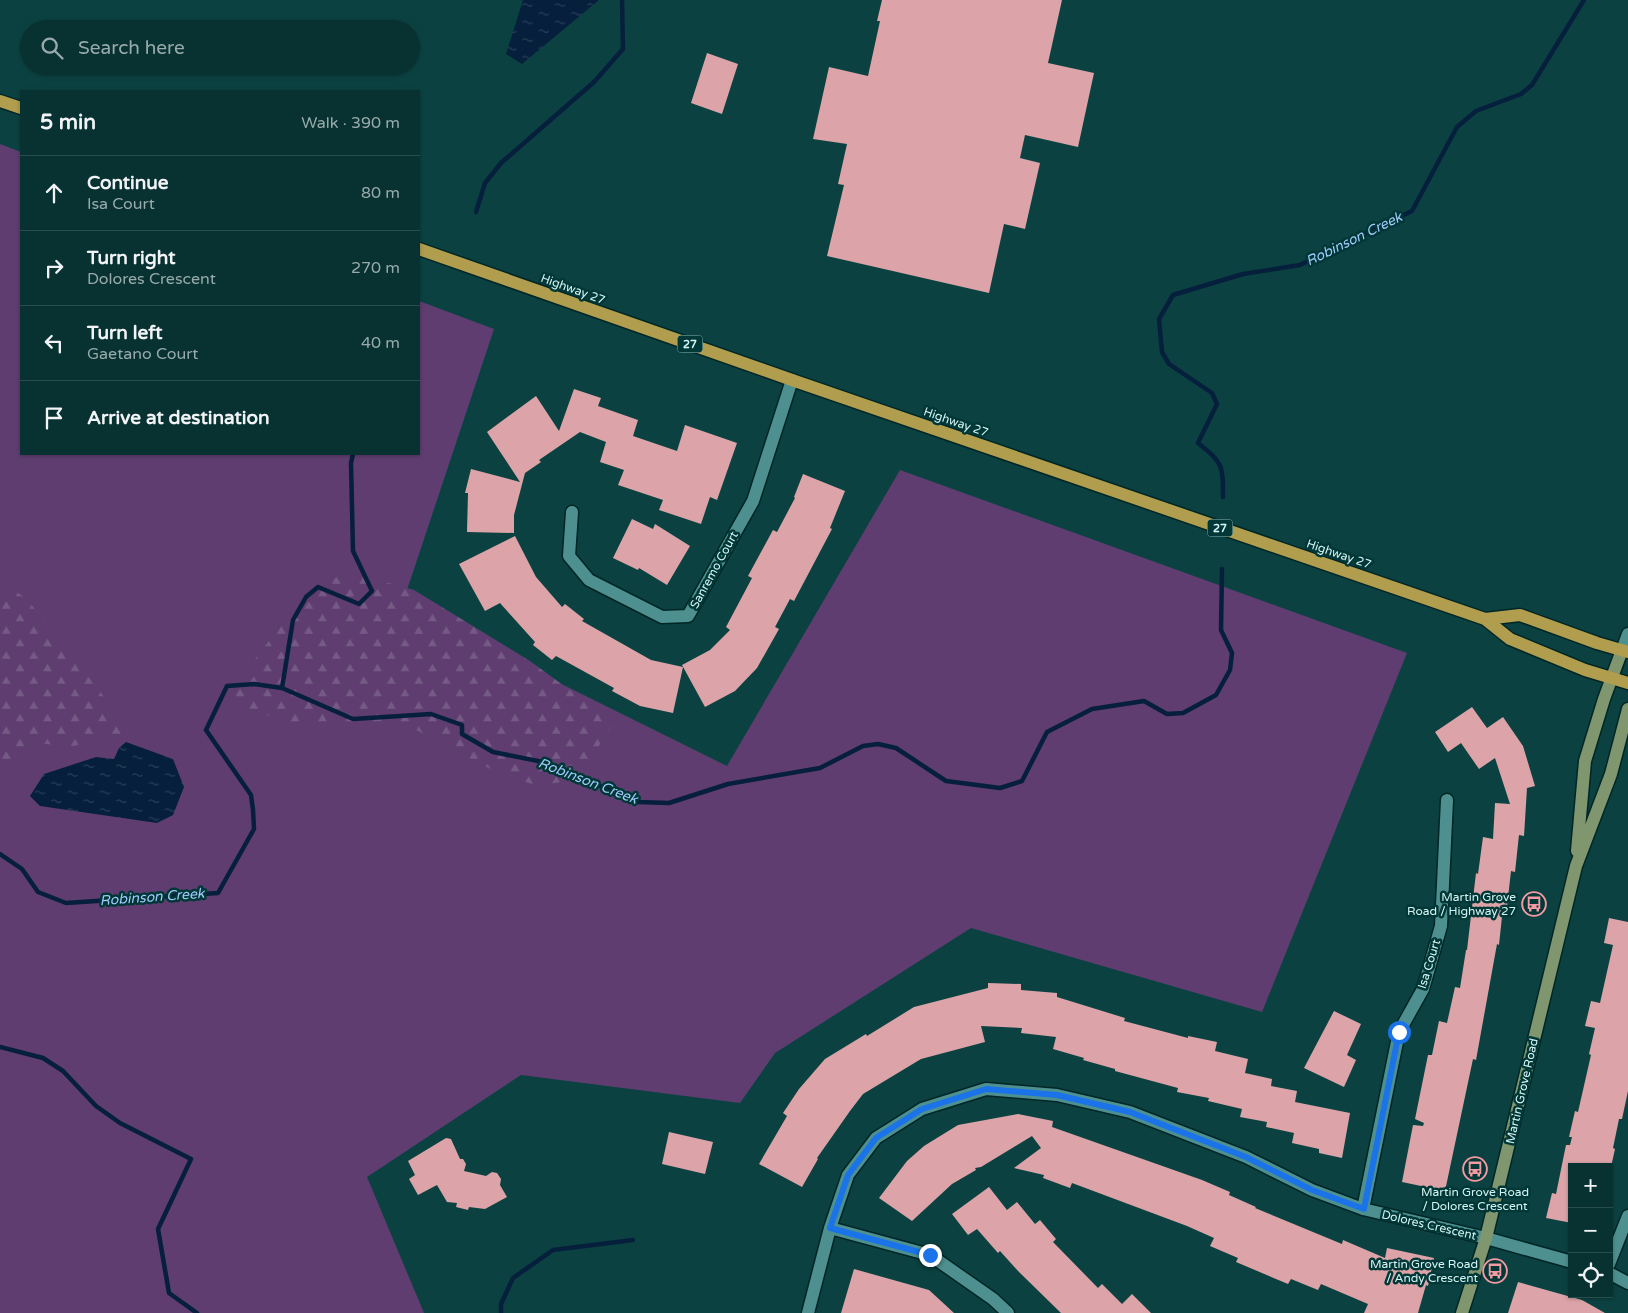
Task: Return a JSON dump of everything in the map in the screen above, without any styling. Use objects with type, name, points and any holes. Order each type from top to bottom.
[{"type":"main road","points":[[0,101],[20,108]]},
{"type":"main road","name":"Highway 27","points":[[420,249],[1485,619],[1510,639],[1585,670],[1628,682]]},
{"type":"main road","name":"Highway 27","points":[[1485,619],[1520,615],[1625,651]]},
{"type":"street","name":"Sanremo Court","points":[[572,512],[569,556],[590,580],[662,617],[688,616],[753,501],[792,380]]},
{"type":"street","points":[[1625,651],[1628,634]]},
{"type":"street","name":"Martin Grove Road","points":[[1576,866],[1585,761],[1611,678],[1625,651]]},
{"type":"street","name":"Martin Grove Road","points":[[1462,1313],[1486,1238],[1576,866],[1611,774],[1628,709]]},
{"type":"street","name":"Isa Court","points":[[1364,1209],[1399,1032],[1423,989],[1440,926],[1447,800]]},
{"type":"street","name":"Dolores Crescent","points":[[808,1313],[830,1228],[848,1175],[876,1138],[922,1109],[986,1089],[1057,1095],[1130,1112],[1246,1157],[1312,1190],[1364,1209],[1486,1238],[1568,1261]]},
{"type":"street","points":[[1613,1254],[1628,1216]]},
{"type":"street","points":[[830,1228],[930,1255],[993,1299],[1008,1313]]},
{"type":"street","points":[[1613,1275],[1628,1283]]},
{"type":"green space","points":[[0,144],[20,152],[20,455],[420,455],[420,301],[494,329],[402,605],[727,766],[900,470],[1407,653],[1262,1012],[971,928],[775,1053],[740,1103],[521,1075],[367,1177],[424,1313],[0,1313]]},
{"type":"green space","points":[[354,573],[414,590],[530,661],[578,696],[617,718],[589,761],[566,781],[539,786],[500,774],[403,723],[292,723],[243,708],[232,697],[241,677],[307,592],[330,579]]},
{"type":"green space","points":[[0,582],[26,598],[109,703],[122,735],[73,746],[32,743],[0,776]]},
{"type":"water","points":[[523,0],[599,0],[522,64],[506,54]]},
{"type":"water","points":[[126,742],[173,759],[184,787],[173,815],[157,823],[40,806],[30,796],[44,774],[96,757],[114,759],[119,748]]},
{"type":"building","points":[[882,0],[1062,0],[1048,63],[1094,73],[1078,147],[1025,135],[1020,158],[1040,163],[1025,229],[1004,224],[989,293],[827,256],[844,185],[838,184],[847,144],[813,139],[829,67],[868,76],[880,21],[877,21]]},
{"type":"building","points":[[707,53],[738,64],[722,114],[691,103]]},
{"type":"building","points":[[574,389],[601,398],[598,406],[638,420],[633,436],[677,451],[685,425],[737,443],[717,500],[710,497],[701,524],[659,510],[663,500],[618,485],[624,470],[600,462],[606,442],[580,432],[539,460],[541,462],[525,473],[514,515],[514,533],[467,532],[468,493],[465,493],[471,469],[520,482],[487,432],[536,396],[559,431]]},
{"type":"building","points":[[803,474],[845,491],[830,528],[832,529],[794,601],[790,599],[775,627],[779,629],[757,668],[735,691],[705,707],[682,665],[710,650],[730,630],[726,627],[752,578],[748,576],[773,530],[777,532],[795,498]]},
{"type":"building","points":[[632,519],[653,529],[655,524],[690,546],[667,585],[639,568],[638,570],[613,558]]},
{"type":"building","points":[[515,536],[536,577],[562,607],[565,604],[584,619],[582,621],[651,660],[683,667],[673,713],[640,706],[612,691],[614,688],[556,656],[552,660],[533,645],[535,642],[500,603],[485,611],[459,564]]},
{"type":"building","points":[[1472,707],[1487,728],[1503,717],[1523,746],[1535,786],[1527,788],[1524,836],[1519,835],[1515,872],[1511,871],[1507,907],[1503,907],[1499,945],[1497,944],[1476,1060],[1473,1059],[1445,1191],[1402,1182],[1413,1125],[1423,1126],[1424,1123],[1415,1119],[1428,1055],[1432,1055],[1439,1021],[1447,1023],[1455,987],[1460,988],[1483,837],[1493,839],[1495,803],[1510,804],[1495,758],[1479,769],[1461,743],[1448,752],[1435,732]]},
{"type":"building","points":[[1609,918],[1628,922],[1628,1091],[1622,1119],[1619,1119],[1612,1163],[1568,1163],[1568,1222],[1546,1218],[1552,1193],[1556,1194],[1566,1145],[1570,1145],[1572,1137],[1569,1137],[1575,1111],[1578,1112],[1591,1055],[1589,1054],[1595,1028],[1585,1026],[1591,1001],[1600,1003],[1613,945],[1604,943]]},
{"type":"building","points":[[988,983],[1021,984],[1021,990],[1057,993],[1057,997],[1125,1018],[1124,1021],[1188,1038],[1188,1036],[1217,1042],[1215,1051],[1248,1059],[1245,1073],[1272,1079],[1271,1086],[1297,1091],[1295,1102],[1350,1113],[1342,1158],[1319,1153],[1319,1149],[1292,1143],[1294,1133],[1266,1127],[1267,1122],[1240,1117],[1242,1109],[1208,1101],[1209,1098],[1177,1092],[1178,1088],[1115,1071],[1115,1069],[1083,1060],[1084,1058],[1053,1049],[1056,1037],[1021,1033],[1022,1028],[981,1026],[985,1042],[921,1059],[863,1094],[817,1158],[802,1187],[759,1164],[787,1116],[783,1113],[799,1089],[825,1059],[914,1007],[988,988]]},
{"type":"building","points":[[1334,1011],[1361,1024],[1347,1055],[1356,1060],[1344,1087],[1304,1068]]},
{"type":"building","points":[[1018,1114],[1053,1121],[1052,1127],[1202,1180],[1230,1192],[1229,1195],[1255,1208],[1342,1244],[1343,1240],[1385,1258],[1387,1248],[1434,1258],[1428,1286],[1426,1285],[1418,1313],[1364,1313],[1368,1304],[1321,1284],[1318,1290],[1291,1279],[1288,1284],[1236,1262],[1238,1258],[1210,1246],[1214,1238],[1187,1226],[1072,1183],[1070,1188],[1043,1178],[1044,1175],[1014,1168],[1041,1148],[1032,1136],[981,1167],[975,1168],[976,1170],[952,1184],[912,1221],[879,1198],[907,1161],[924,1146],[958,1125]]},
{"type":"building","points":[[669,1132],[713,1142],[705,1174],[662,1164]]},
{"type":"building","points":[[446,1138],[451,1139],[460,1159],[463,1159],[466,1164],[464,1171],[486,1176],[492,1172],[497,1173],[501,1179],[500,1185],[507,1197],[485,1209],[469,1207],[468,1210],[456,1207],[457,1203],[447,1202],[437,1185],[418,1195],[409,1179],[415,1175],[408,1161]]},
{"type":"building","points":[[989,1187],[1007,1210],[1017,1202],[1035,1224],[1040,1220],[1056,1239],[1053,1242],[1098,1288],[1102,1284],[1122,1304],[1132,1294],[1151,1313],[1061,1313],[1000,1251],[998,1253],[977,1229],[968,1235],[952,1214]]},
{"type":"building","points":[[854,1269],[929,1290],[954,1313],[841,1313]]},
{"type":"building","points":[[1518,1282],[1568,1296],[1568,1298],[1582,1300],[1605,1313],[1508,1313]]},
{"type":"waterway","points":[[476,212],[485,183],[501,163],[594,82],[623,49],[622,0]]},
{"type":"waterway","name":"Robinson Creek","points":[[1223,497],[1223,478],[1220,466],[1217,460],[1198,443],[1217,404],[1212,393],[1169,364],[1162,352],[1159,319],[1173,295],[1243,274],[1300,265],[1412,211],[1457,127],[1476,111],[1521,94],[1532,85],[1584,0]]},
{"type":"waterway","points":[[282,688],[293,620],[306,597],[318,587],[359,604],[372,591],[353,551],[351,463],[353,455]]},
{"type":"waterway","name":"Robinson Creek","points":[[0,854],[22,869],[38,892],[66,903],[218,893],[254,829],[253,810],[251,795],[206,730],[227,686],[254,684],[282,688],[353,719],[431,714],[462,725],[462,734],[493,752],[543,762],[638,802],[669,803],[728,784],[820,768],[863,746],[878,744],[896,748],[946,781],[1000,788],[1022,781],[1047,732],[1092,709],[1144,701],[1167,714],[1183,713],[1216,695],[1230,670],[1232,653],[1221,630],[1222,569]]},
{"type":"waterway","name":"Robinson Creek","points":[[0,1047],[43,1058],[63,1071],[96,1106],[120,1123],[191,1159],[158,1229],[169,1293],[197,1313]]},
{"type":"waterway","points":[[501,1313],[501,1304],[513,1278],[553,1250],[633,1240]]},
{"type":"place","name":"Martin Grove Road / Highway 27","points":[[1534,904]]},
{"type":"place","name":"Martin Grove Road / Dolores Crescent","points":[[1475,1169]]},
{"type":"place","name":"Martin Grove Road / Andy Crescent","points":[[1495,1271]]},
{"type":"route","points":[[930,1255],[830,1228],[848,1175],[876,1138],[922,1109],[986,1089],[1057,1095],[1130,1112],[1246,1157],[1312,1190],[1364,1209],[1399,1032]]}]
